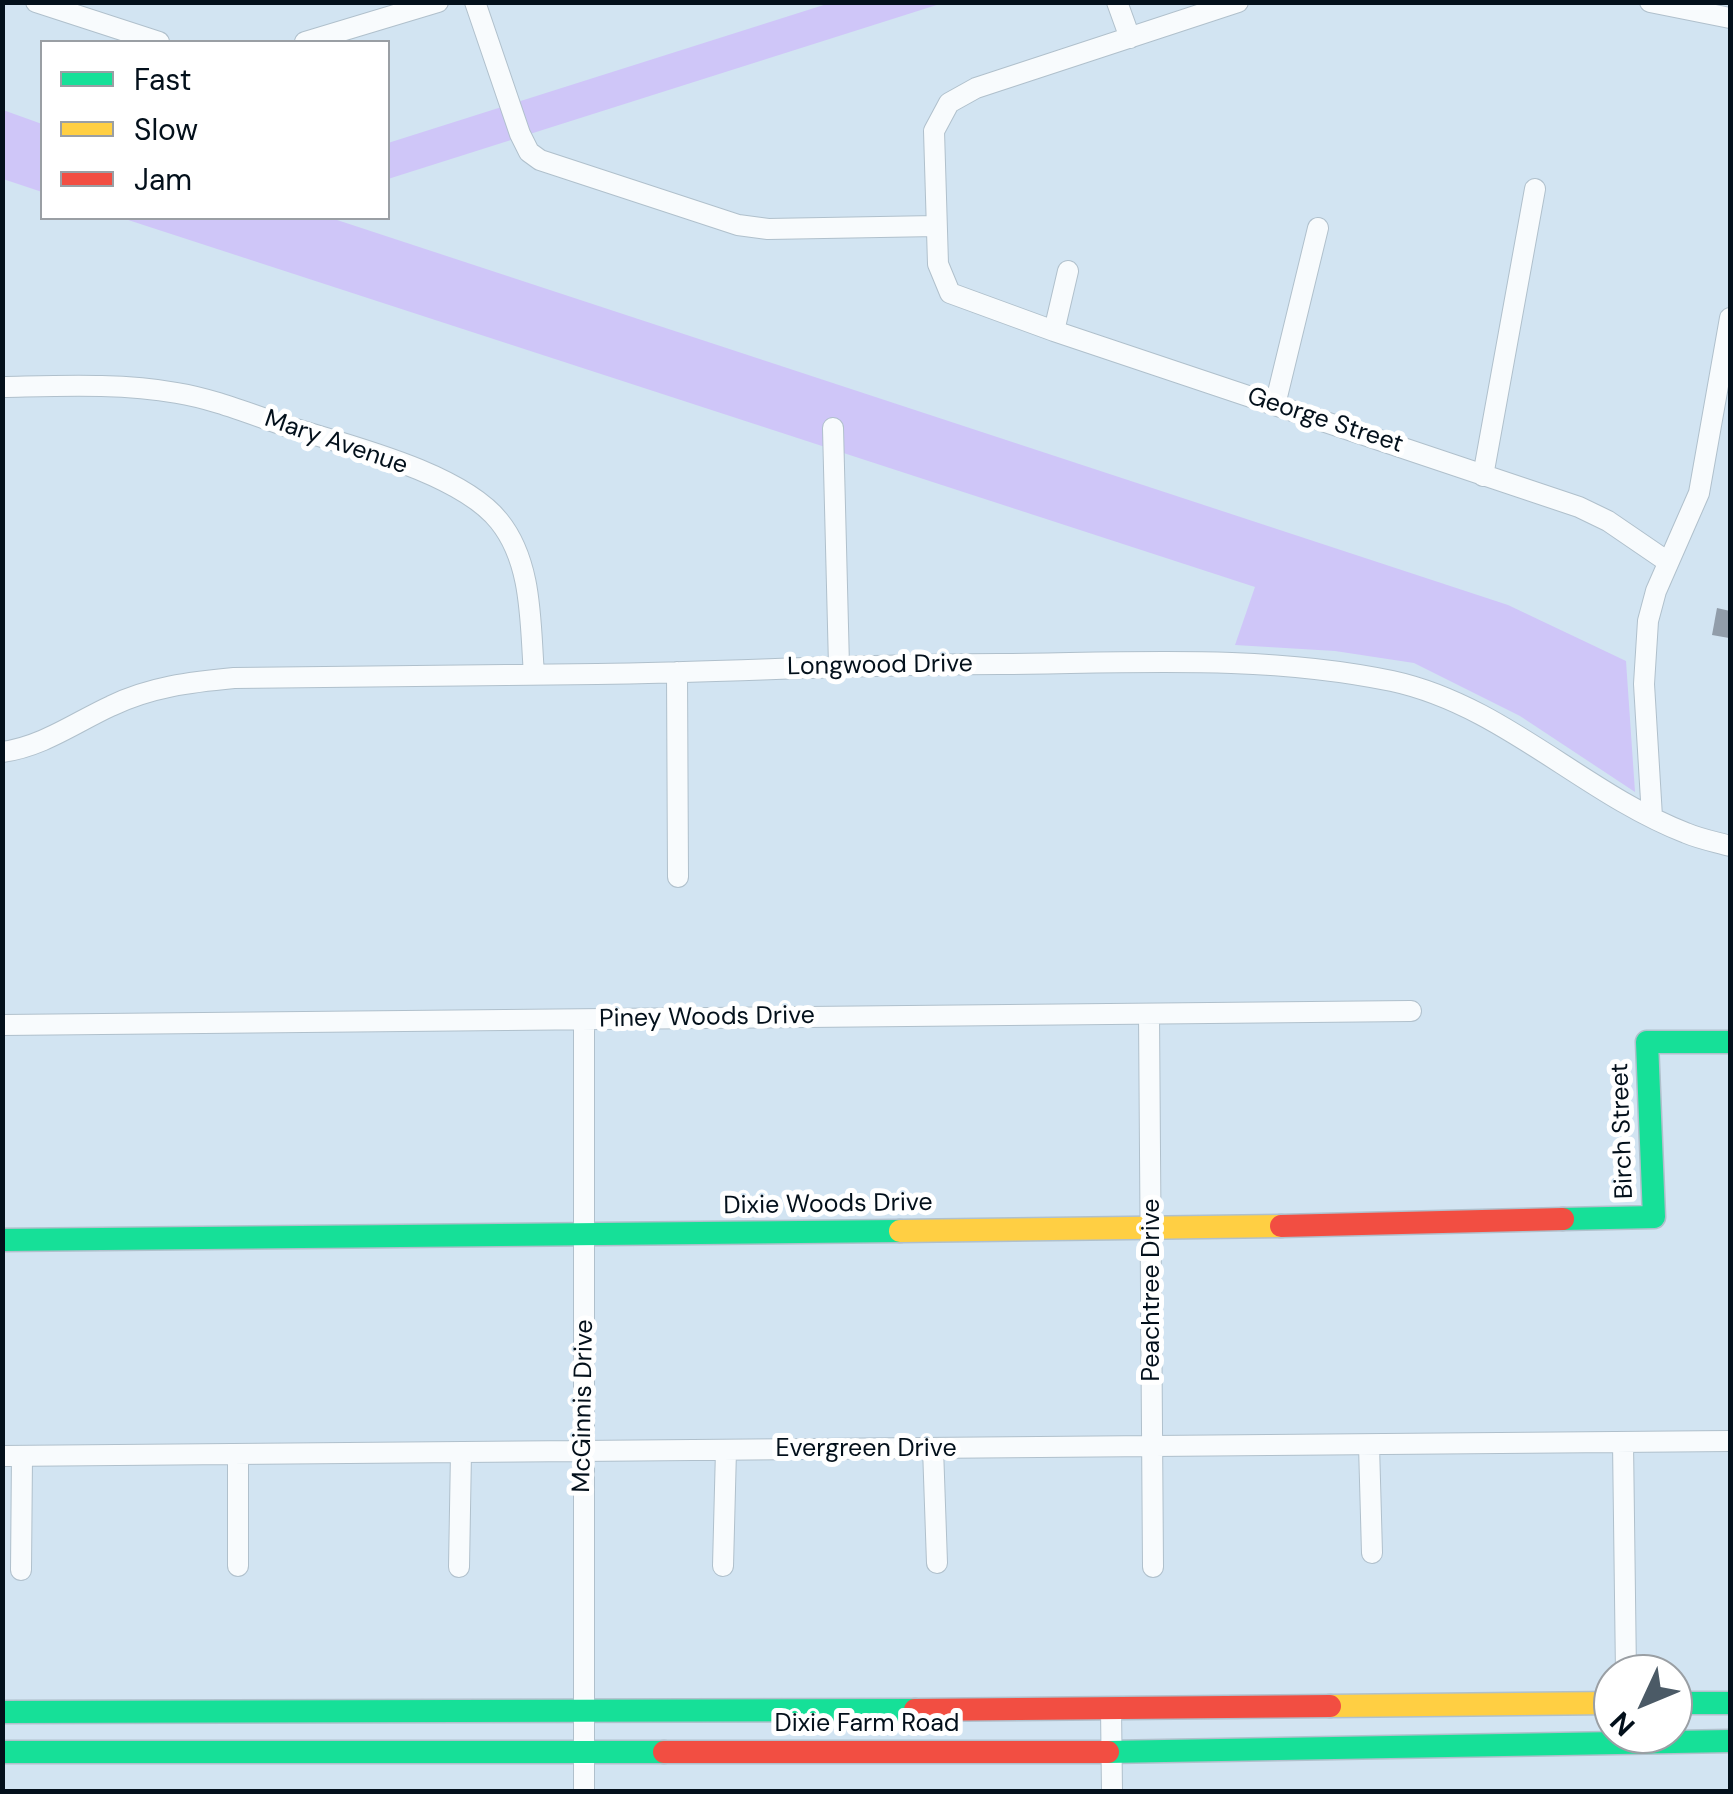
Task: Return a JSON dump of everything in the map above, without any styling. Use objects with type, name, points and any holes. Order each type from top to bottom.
[{"type":"main road","name":"Birch Street","points":[[1654,1216],[1647,1042],[1730,1042]]},
{"type":"main road","name":"Dixie Woods Drive","points":[[2,1240],[1153,1229],[1654,1216]]},
{"type":"main road","name":"Dixie Farm Road","points":[[2,1712],[584,1713],[1593,1703]]},
{"type":"main road","points":[[1693,1703],[1730,1703]]},
{"type":"main road","name":"Dixie Farm Road","points":[[2,1752],[1112,1752],[1593,1740]]},
{"type":"main road","name":"Dixie Farm Road","points":[[1693,1740],[1730,1741]]},
{"type":"street","points":[[36,2],[153,40]]},
{"type":"street","points":[[312,40],[438,2]]},
{"type":"street","points":[[475,2],[529,152],[540,160],[738,225],[768,229],[936,226],[934,131],[949,103],[976,88],[1238,2]]},
{"type":"street","points":[[1117,2],[1130,38]]},
{"type":"street","points":[[1650,2],[1730,18]]},
{"type":"street","points":[[1483,476],[1534,189]]},
{"type":"street","name":"George Street","points":[[936,226],[938,264],[950,293],[1579,507],[1608,521],[1668,562]]},
{"type":"street","points":[[1275,405],[1318,228]]},
{"type":"street","points":[[1054,331],[1068,272]]},
{"type":"street","points":[[1652,816],[1644,652],[1648,621],[1703,477],[1730,318]]},
{"type":"street","name":"Mary Avenue","points":[[2,387],[108,386],[176,392],[400,463],[444,482],[476,500],[500,521],[513,545],[526,581],[534,674]]},
{"type":"street","points":[[833,428],[839,666]]},
{"type":"street","name":"Longwood Drive","points":[[2,752],[54,736],[114,704],[174,684],[234,678],[839,666],[1278,666],[1394,682],[1476,712],[1652,816],[1687,834],[1730,846]]},
{"type":"street","points":[[677,672],[678,877]]},
{"type":"street","name":"Piney Woods Drive","points":[[2,1025],[1411,1011]]},
{"type":"street","name":"Peachtree Drive","points":[[1149,1014],[1153,1567]]},
{"type":"street","name":"McGinnis Drive","points":[[584,1020],[584,1792]]},
{"type":"street","points":[[1623,1442],[1626,1654]]},
{"type":"street","name":"Evergreen Drive","points":[[12,1456],[1730,1442]]},
{"type":"street","points":[[1370,1444],[1372,1553]]},
{"type":"street","points":[[933,1448],[937,1563]]},
{"type":"street","points":[[724,1566],[726,1450]]},
{"type":"street","points":[[458,1566],[461,1452]]},
{"type":"street","points":[[238,1454],[238,1566]]},
{"type":"street","points":[[12,1456],[22,1570]]},
{"type":"street","points":[[1112,1708],[1112,1792]]},
{"type":"shaded area","points":[[830,3],[943,3],[390,178],[390,142]]},
{"type":"shaded area","points":[[3,110],[40,123],[40,191],[3,179]]},
{"type":"shaded area","points":[[128,220],[337,220],[1508,605],[1626,661],[1635,792],[1520,716],[1414,663],[1335,651],[1235,645],[1255,587]]},
{"type":"building","points":[[1717,608],[1730,611],[1729,638],[1712,635]]},
{"type":"traffic: fast","points":[[1563,1219],[1654,1217],[1647,1042],[1730,1042]]},
{"type":"traffic: fast","points":[[2,1240],[900,1231]]},
{"type":"traffic: fast","points":[[1693,1703],[1730,1703]]},
{"type":"traffic: fast","points":[[2,1712],[915,1710]]},
{"type":"traffic: fast","points":[[1108,1752],[1730,1741]]},
{"type":"traffic: fast","points":[[2,1752],[664,1752]]},
{"type":"traffic: slow","points":[[900,1231],[1281,1226]]},
{"type":"traffic: slow","points":[[1330,1706],[1593,1703]]},
{"type":"traffic: jam","points":[[1281,1226],[1563,1219]]},
{"type":"traffic: jam","points":[[915,1710],[1330,1706]]},
{"type":"traffic: jam","points":[[664,1752],[1108,1752]]}]
